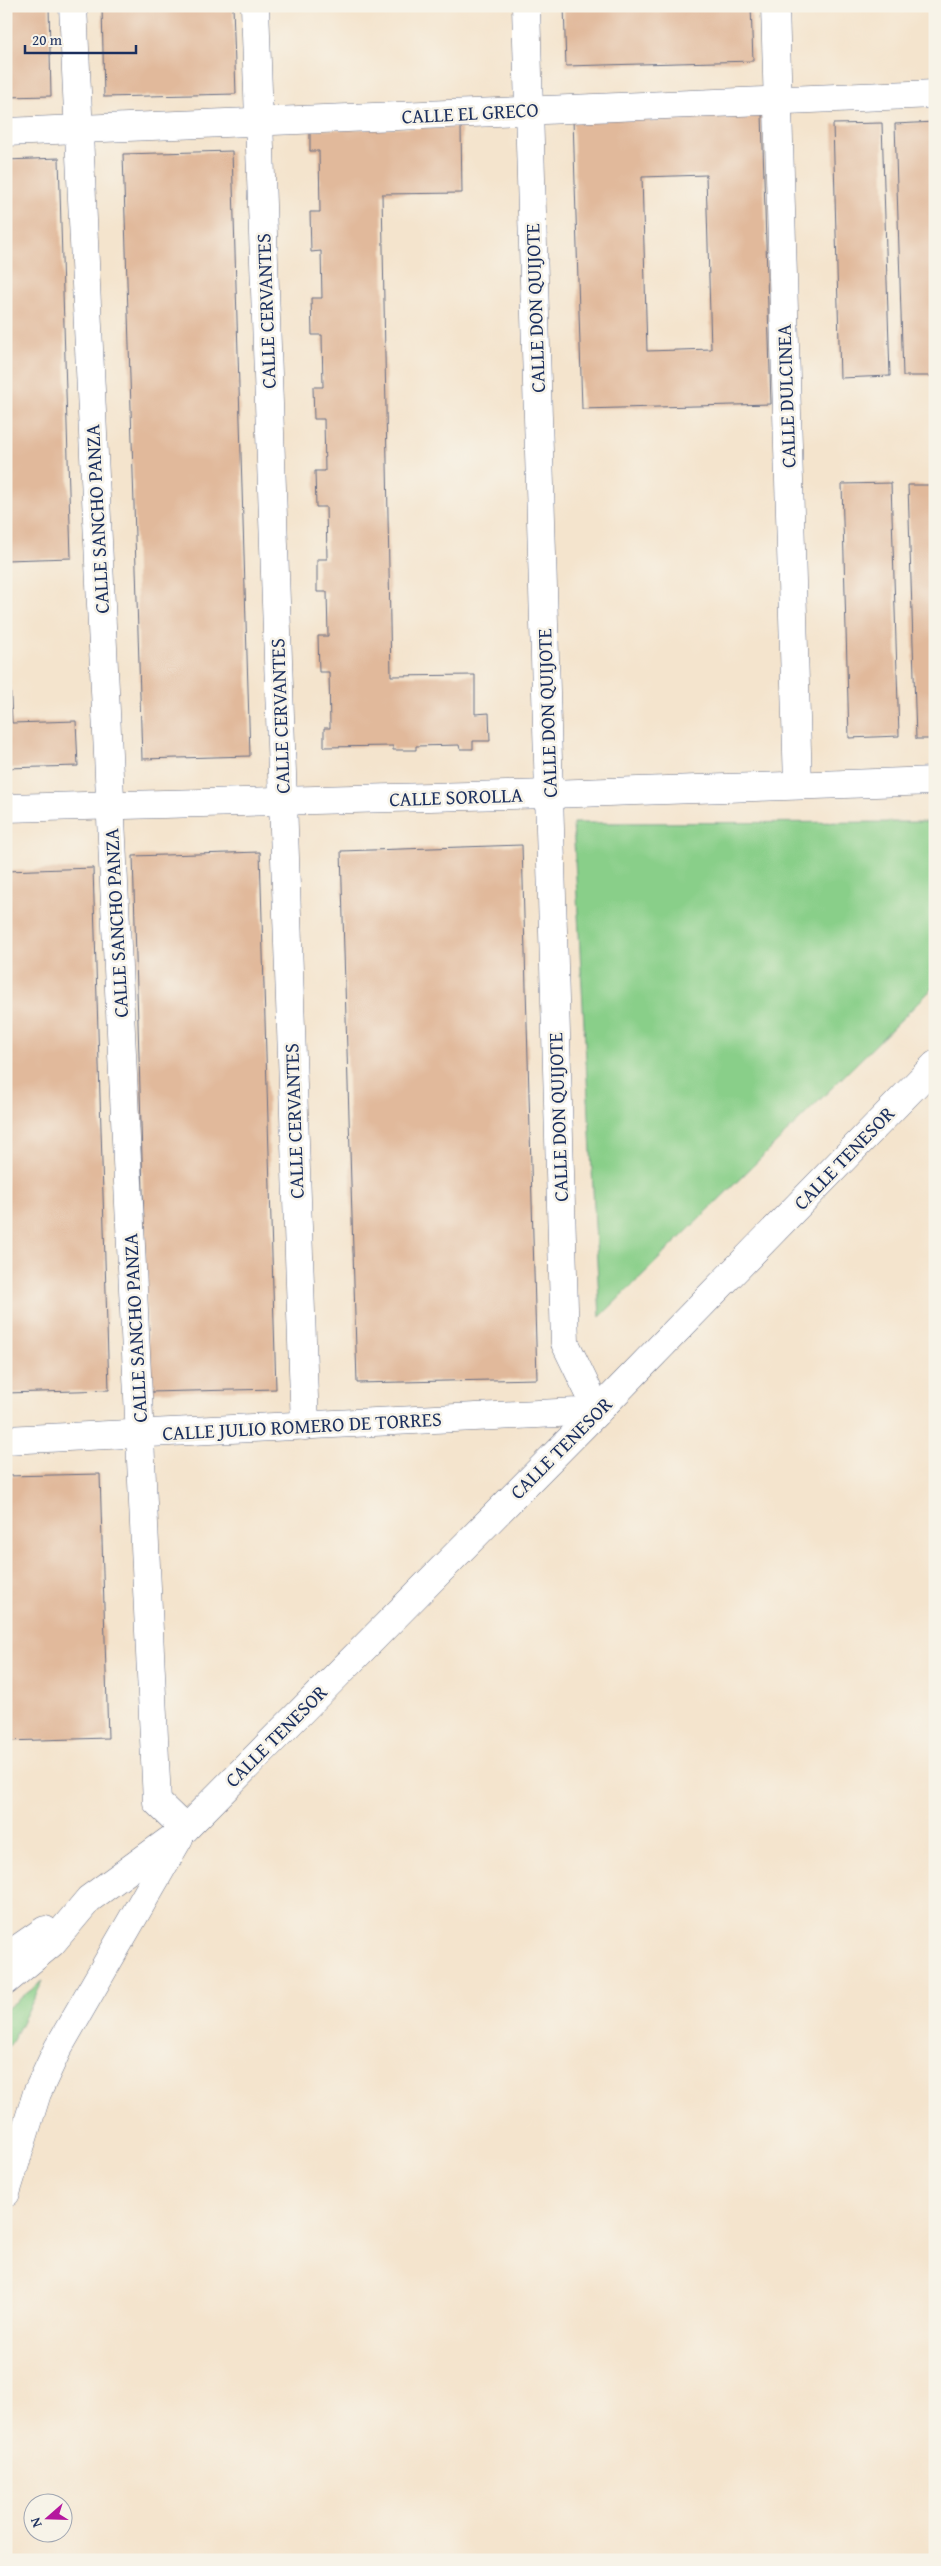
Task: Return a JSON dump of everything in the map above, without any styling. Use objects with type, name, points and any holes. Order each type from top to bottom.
[{"type":"street","name":"CALLE SANCHO PANZA","points":[[74,6],[157,1802],[185,1828]]},
{"type":"street","name":"CALLE CERVANTES","points":[[255,6],[305,1426]]},
{"type":"street","name":"CALLE DON QUIJOTE","points":[[526,6],[565,1343],[598,1411]]},
{"type":"street","name":"CALLE DULCINEA","points":[[775,6],[798,785]]},
{"type":"street","name":"CALLE EL GRECO","points":[[6,132],[935,94]]},
{"type":"street","name":"CALLE SOROLLA","points":[[6,808],[549,794],[935,781]]},
{"type":"street","name":"CALLE TENESOR","points":[[6,1981],[52,1943],[89,1899],[185,1828],[598,1411],[935,1065]]},
{"type":"street","name":"CALLE JULIO ROMERO DE TORRES","points":[[6,1440],[598,1411]]},
{"type":"street","name":"CALLE TENESOR","points":[[6,2193],[37,2092],[58,2048],[185,1828]]},
{"type":"street","points":[[6,1957],[89,1899]]},
{"type":"green space","points":[[935,822],[935,986],[600,1317],[573,823]]},
{"type":"green space","points":[[43,1981],[12,2042],[6,2049],[6,2009]]},
{"type":"building","points":[[6,6],[49,6],[51,96],[6,97]]},
{"type":"building","points":[[102,6],[233,6],[236,94],[104,97]]},
{"type":"building","points":[[564,6],[751,6],[753,61],[566,66]]},
{"type":"building","points":[[762,114],[771,404],[582,409],[573,119]],"holes":[[[706,175],[711,349],[647,351],[642,177]]]},
{"type":"building","points":[[935,122],[935,376],[903,376],[895,124]]},
{"type":"building","points":[[882,123],[890,376],[840,378],[833,124]]},
{"type":"building","points":[[461,127],[462,193],[382,194],[391,676],[475,675],[475,714],[489,713],[490,741],[473,741],[473,749],[460,749],[459,745],[416,746],[416,750],[393,750],[393,746],[324,747],[324,728],[330,728],[329,672],[319,672],[318,636],[328,636],[327,592],[317,592],[317,559],[327,559],[326,507],[316,507],[315,471],[325,471],[324,419],[314,419],[313,387],[323,387],[322,335],[312,335],[311,298],[322,298],[321,251],[311,252],[310,212],[320,212],[319,151],[310,151],[310,130]]},
{"type":"building","points":[[232,151],[250,756],[142,759],[123,154]]},
{"type":"building","points":[[59,158],[71,558],[6,560],[6,160]]},
{"type":"building","points":[[891,483],[899,736],[849,738],[842,484]]},
{"type":"building","points":[[908,485],[935,485],[935,739],[916,739]]},
{"type":"building","points":[[6,582],[12,723],[76,721],[78,766],[6,768]]},
{"type":"building","points":[[522,845],[537,1379],[357,1383],[341,851]]},
{"type":"building","points":[[260,852],[276,1389],[149,1392],[133,856]]},
{"type":"building","points":[[93,868],[109,1390],[6,1393],[6,871]]},
{"type":"building","points":[[100,1474],[108,1738],[6,1741],[6,1476]]}]
